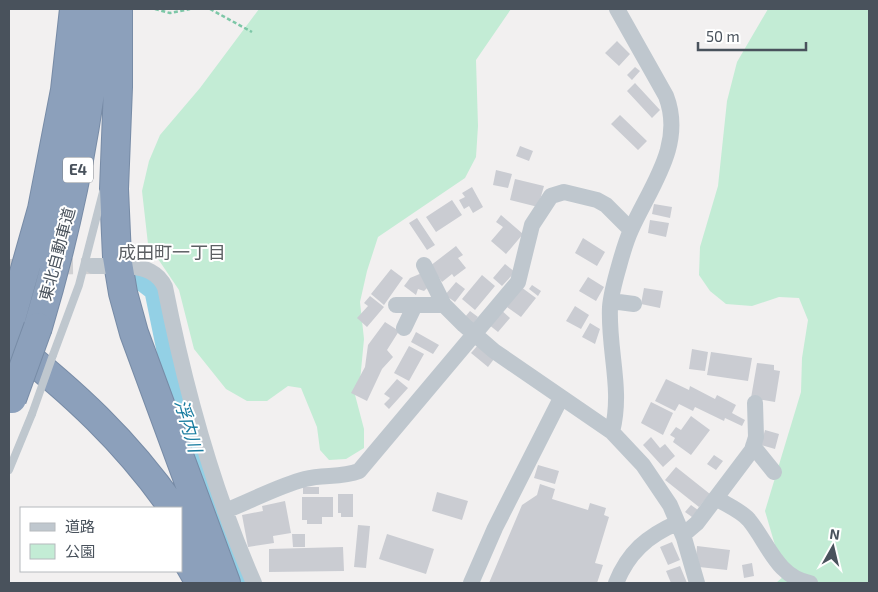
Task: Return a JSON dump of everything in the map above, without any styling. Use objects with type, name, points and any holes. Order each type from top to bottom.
[{"type":"highway","name":"東北自動車道","points":[[11,307],[42,210],[65,90],[74,9]]},
{"type":"highway","name":"東北自動車道","points":[[18,406],[56,265],[78,168],[91,90],[100,9]]},
{"type":"highway","points":[[118,9],[114,189],[118,257],[123,293],[134,333],[216,580]]},
{"type":"highway","points":[[9,342],[55,378],[99,418],[148,474],[172,507]]},
{"type":"highway","points":[[9,362],[52,395],[77,418],[139,485],[153,507]]},
{"type":"highway","points":[[182,522],[216,580]]},
{"type":"highway","points":[[182,551],[216,580]]},
{"type":"street","points":[[612,432],[618,401],[610,328],[611,301],[617,272],[631,230],[668,153],[672,124],[671,110],[666,96],[617,9]]},
{"type":"street","points":[[224,512],[302,480],[320,475],[349,475],[359,472],[518,282],[532,225],[551,196],[564,192],[597,200],[606,205],[631,230]]},
{"type":"street","points":[[424,265],[444,306],[494,351],[612,432],[643,465],[670,506],[680,529],[697,583]]},
{"type":"street","points":[[93,266],[111,266]]},
{"type":"street","points":[[130,266],[153,272],[165,287],[204,449],[224,512],[254,583]]},
{"type":"street","points":[[611,301],[634,304]]},
{"type":"street","points":[[396,305],[444,306]]},
{"type":"street","points":[[404,328],[415,305]]},
{"type":"street","points":[[471,583],[495,528],[561,398]]},
{"type":"street","points":[[616,583],[631,555],[645,540],[697,523],[753,446],[756,437],[755,403]]},
{"type":"street","points":[[753,446],[774,472]]},
{"type":"street","points":[[716,498],[748,518],[771,555],[790,576],[810,583]]},
{"type":"lane","points":[[9,470],[18,406],[53,355],[79,285],[116,150]]},
{"type":"path","points":[[155,9],[170,13],[190,9]]},
{"type":"path","points":[[210,9],[252,32]]},
{"type":"green space","points":[[259,9],[511,9],[476,60],[478,126],[476,157],[465,178],[378,237],[367,271],[360,302],[364,339],[360,381],[354,391],[364,429],[364,448],[346,459],[329,460],[320,450],[317,427],[301,388],[288,386],[267,401],[247,401],[226,389],[194,349],[179,290],[148,244],[142,191],[149,161],[160,135],[200,88]]},
{"type":"green space","points":[[768,9],[869,9],[869,583],[776,583],[784,576],[765,511],[801,392],[802,358],[808,320],[799,298],[779,297],[752,306],[726,304],[710,291],[699,275],[700,247],[718,186],[727,101],[737,62]]},
{"type":"building","points":[[617,41],[630,54],[619,66],[605,53]]},
{"type":"building","points":[[635,67],[640,71],[632,80],[627,75]]},
{"type":"building","points":[[635,83],[660,110],[652,118],[627,91]]},
{"type":"building","points":[[620,115],[647,141],[638,150],[611,124]]},
{"type":"building","points":[[520,146],[533,151],[529,161],[516,156]]},
{"type":"building","points":[[496,170],[512,174],[508,188],[493,185]]},
{"type":"building","points":[[515,179],[544,186],[538,207],[510,200]]},
{"type":"building","points":[[472,187],[483,207],[473,213],[469,206],[464,209],[459,200],[465,197],[462,193]]},
{"type":"building","points":[[452,200],[462,215],[436,232],[426,217]]},
{"type":"building","points":[[654,204],[672,207],[670,218],[652,214]]},
{"type":"building","points":[[501,215],[523,234],[506,254],[491,241],[503,227],[496,222]]},
{"type":"building","points":[[417,218],[435,245],[427,250],[409,223]]},
{"type":"building","points":[[650,220],[669,223],[666,237],[648,233]]},
{"type":"building","points":[[583,238],[605,252],[597,266],[575,253]]},
{"type":"building","points":[[456,246],[463,255],[458,258],[466,268],[454,277],[452,274],[442,282],[430,266]]},
{"type":"building","points":[[505,264],[515,272],[502,286],[493,278]]},
{"type":"building","points":[[391,269],[403,278],[384,305],[371,294]]},
{"type":"building","points":[[422,273],[430,285],[424,291],[418,289],[416,295],[404,286],[410,278]]},
{"type":"building","points":[[482,275],[495,286],[475,310],[462,299]]},
{"type":"building","points":[[588,277],[604,287],[596,301],[579,291]]},
{"type":"building","points":[[456,282],[465,289],[455,302],[445,295]]},
{"type":"building","points":[[532,285],[541,291],[538,296],[529,289]]},
{"type":"building","points":[[521,287],[536,298],[521,317],[507,307]]},
{"type":"building","points":[[644,288],[663,291],[660,308],[641,304]]},
{"type":"building","points":[[370,296],[384,307],[367,327],[357,318],[368,306],[364,303]]},
{"type":"building","points":[[575,306],[589,315],[581,329],[566,321]]},
{"type":"building","points":[[500,309],[510,318],[498,332],[488,324]]},
{"type":"building","points":[[470,311],[478,317],[473,324],[465,317]]},
{"type":"building","points":[[385,322],[399,331],[387,350],[393,357],[382,369],[367,401],[351,393],[365,367],[368,345]]},
{"type":"building","points":[[590,323],[600,329],[595,344],[582,337]]},
{"type":"building","points":[[416,332],[439,345],[433,354],[411,342]]},
{"type":"building","points":[[478,345],[494,359],[488,367],[471,353]]},
{"type":"building","points":[[409,346],[424,354],[409,381],[394,373]]},
{"type":"building","points":[[692,349],[708,352],[705,371],[689,369]]},
{"type":"building","points":[[711,352],[752,358],[748,381],[707,375]]},
{"type":"building","points":[[757,363],[774,365],[774,370],[780,371],[775,402],[751,398]]},
{"type":"building","points":[[397,379],[408,388],[389,409],[384,404],[390,398],[384,394]]},
{"type":"building","points":[[666,379],[689,390],[690,386],[715,399],[717,395],[736,405],[732,413],[745,420],[742,426],[725,418],[724,421],[695,407],[693,411],[679,404],[675,411],[655,401]]},
{"type":"building","points":[[651,402],[673,413],[663,435],[641,423]]},
{"type":"building","points":[[691,416],[710,430],[691,455],[673,442],[675,438],[670,435],[676,427],[681,430]]},
{"type":"building","points":[[765,430],[779,434],[775,449],[761,445]]},
{"type":"building","points":[[651,437],[660,448],[665,444],[675,456],[663,467],[643,445]]},
{"type":"building","points":[[714,455],[723,461],[716,470],[707,464]]},
{"type":"building","points":[[538,465],[559,471],[555,484],[534,478]]},
{"type":"building","points":[[676,467],[710,494],[699,507],[665,480]]},
{"type":"building","points":[[540,484],[555,489],[552,499],[588,510],[590,503],[606,508],[604,515],[609,517],[595,563],[603,565],[597,583],[489,583],[522,505],[537,495]]},
{"type":"building","points":[[303,487],[319,487],[319,494],[303,494]]},
{"type":"building","points":[[437,492],[468,501],[462,520],[432,511]]},
{"type":"building","points":[[338,494],[353,494],[353,517],[341,517],[341,513],[338,513]]},
{"type":"building","points":[[302,497],[333,497],[333,517],[322,517],[322,524],[307,524],[307,520],[302,520]]},
{"type":"building","points":[[285,501],[291,533],[273,536],[274,543],[248,547],[242,515],[263,511],[262,506]]},
{"type":"building","points":[[691,505],[698,510],[692,517],[685,512]]},
{"type":"building","points":[[358,525],[370,526],[366,568],[354,567]]},
{"type":"building","points":[[292,534],[305,534],[305,547],[293,547]]},
{"type":"building","points":[[387,534],[434,549],[426,574],[379,559]]},
{"type":"building","points":[[672,542],[680,560],[668,565],[660,547]]},
{"type":"building","points":[[697,546],[730,550],[727,570],[699,567],[699,561],[696,560]]},
{"type":"building","points":[[343,547],[344,571],[269,572],[269,549]]},
{"type":"building","points":[[752,563],[754,576],[744,578],[742,565]]},
{"type":"building","points":[[680,566],[687,583],[671,583],[666,571]]},
{"type":"waterway","name":"浮内川","points":[[134,277],[144,279],[157,289],[181,406],[201,471],[245,583]]},
{"type":"tunnel","points":[[9,267],[93,266]]},
{"type":"district","name":"成田町一丁目","points":[[172,253]]}]
